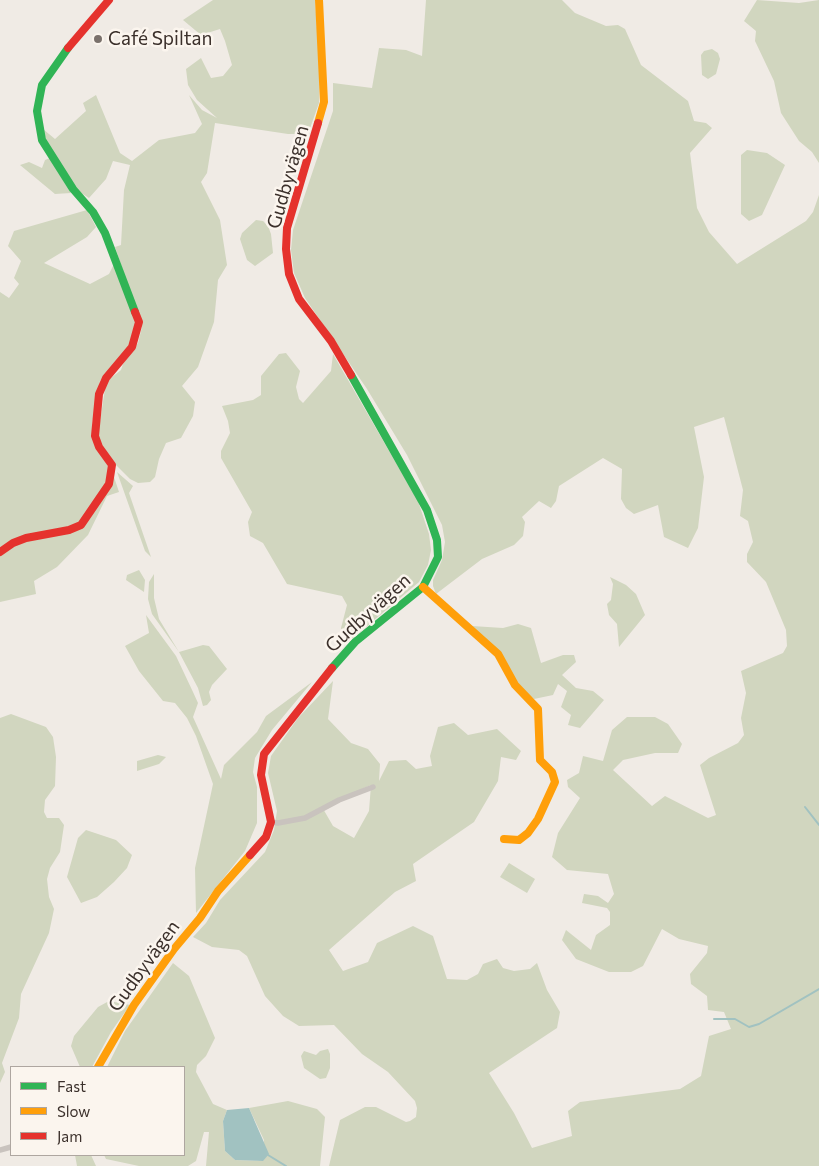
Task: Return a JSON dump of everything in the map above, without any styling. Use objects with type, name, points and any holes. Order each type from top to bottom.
[{"type":"street","points":[[0,552],[13,543],[26,538],[70,530],[80,525],[109,484],[112,476],[112,465],[99,447],[95,436],[99,394],[106,378],[132,347],[139,322],[120,279],[114,255],[105,233],[93,212],[73,189],[42,140],[37,111],[42,85],[59,58],[109,0]]},
{"type":"street","name":"Gudbyvägen","points":[[99,1066],[134,1005],[218,891],[266,836],[270,822],[261,775],[261,764],[264,754],[312,691],[350,648],[423,587],[438,557],[437,540],[427,510],[331,341],[299,299],[289,274],[286,250],[287,228],[324,102],[324,69],[319,0]]},
{"type":"street","points":[[423,587],[498,654],[515,686],[538,709],[540,760],[552,772],[555,782],[538,819],[528,833],[519,840],[504,839]]},
{"type":"street","points":[[270,822],[278,823],[305,818],[339,800],[373,787]]},
{"type":"green space","points":[[213,0],[315,0],[320,71],[319,103],[308,134],[288,134],[215,123],[207,173],[201,182],[220,220],[227,265],[218,280],[214,322],[198,367],[182,386],[195,402],[193,416],[181,438],[166,443],[159,459],[155,477],[150,482],[138,483],[130,479],[114,463],[102,446],[98,435],[106,382],[121,370],[123,364],[138,343],[142,327],[115,247],[121,245],[124,190],[130,165],[113,161],[106,179],[89,198],[75,189],[47,144],[43,129],[55,139],[86,111],[83,103],[96,95],[120,153],[132,161],[159,140],[195,133],[202,124],[189,95],[202,110],[217,118],[197,100],[188,85],[186,69],[201,58],[211,78],[223,76],[232,65],[225,41],[220,29],[201,35],[183,20]]},
{"type":"green space","points":[[426,0],[562,0],[575,13],[606,26],[618,25],[625,29],[641,65],[688,101],[694,121],[706,123],[712,128],[690,153],[697,208],[709,232],[737,264],[806,221],[813,212],[819,195],[819,1166],[329,1166],[340,1120],[365,1107],[376,1107],[406,1122],[410,1121],[416,1117],[417,1108],[415,1101],[388,1072],[362,1054],[334,1025],[299,1026],[283,1016],[265,996],[247,956],[239,950],[212,947],[193,937],[206,923],[220,900],[265,852],[274,830],[277,811],[268,773],[271,756],[298,718],[333,681],[328,719],[351,743],[368,749],[380,764],[379,781],[389,761],[406,760],[416,769],[432,766],[430,756],[438,727],[454,723],[468,735],[497,729],[521,751],[516,760],[501,757],[498,781],[474,822],[413,864],[416,881],[395,892],[329,950],[343,971],[368,962],[377,943],[413,926],[433,936],[447,979],[467,980],[478,974],[483,964],[497,959],[503,968],[514,971],[530,969],[537,963],[547,990],[560,1012],[557,1028],[489,1073],[514,1113],[532,1148],[572,1136],[568,1111],[580,1102],[680,1089],[701,1076],[709,1036],[731,1029],[724,1012],[708,1010],[707,996],[691,984],[690,974],[707,953],[708,946],[679,939],[662,929],[643,966],[631,972],[609,972],[576,959],[562,940],[566,930],[591,950],[596,935],[610,925],[610,912],[607,908],[582,903],[584,894],[598,896],[608,903],[614,894],[608,874],[567,870],[552,857],[558,833],[580,798],[568,787],[567,780],[579,773],[583,756],[603,761],[612,730],[627,717],[655,717],[668,724],[682,744],[678,753],[655,753],[623,760],[613,770],[652,806],[665,796],[708,818],[716,815],[700,765],[709,758],[738,743],[744,735],[741,718],[746,693],[741,671],[783,653],[787,646],[786,630],[766,582],[747,562],[747,554],[753,542],[748,521],[740,516],[743,490],[724,417],[694,427],[704,477],[698,528],[688,548],[664,537],[658,505],[634,514],[626,508],[621,499],[622,469],[603,458],[559,486],[556,501],[551,508],[539,501],[522,517],[525,522],[523,536],[514,545],[482,559],[436,594],[433,580],[442,560],[445,542],[442,525],[407,455],[367,389],[305,298],[294,273],[291,250],[293,230],[333,111],[333,83],[372,88],[379,48],[406,50],[422,56]],"holes":[[[371,785],[369,811],[354,838],[333,826],[322,807]]]},
{"type":"green space","points":[[757,0],[799,3],[819,0],[819,163],[812,152],[799,141],[781,113],[774,81],[755,41],[756,31],[744,21]]},
{"type":"green space","points":[[712,49],[718,53],[720,59],[716,74],[708,79],[702,75],[701,55],[704,51]]},
{"type":"green space","points":[[747,150],[767,153],[785,165],[762,215],[749,221],[741,214],[741,155]]},
{"type":"green space","points":[[50,158],[71,193],[55,194],[20,165],[29,162],[42,168],[45,160]]},
{"type":"green space","points":[[87,210],[96,227],[87,237],[44,263],[90,284],[109,274],[114,264],[136,324],[134,336],[128,347],[100,381],[92,424],[92,437],[114,477],[119,492],[107,496],[88,535],[57,567],[34,581],[36,594],[0,602],[0,292],[9,298],[19,284],[14,278],[21,261],[8,246],[14,231]]},
{"type":"green space","points":[[256,220],[263,221],[268,226],[273,253],[255,266],[247,260],[240,239],[242,233]]},
{"type":"green space","points":[[286,353],[300,371],[296,387],[299,399],[303,403],[331,371],[333,354],[418,501],[429,534],[431,550],[428,565],[419,582],[346,644],[341,628],[347,605],[342,596],[287,584],[263,543],[250,536],[248,522],[252,512],[221,458],[221,451],[230,433],[222,406],[253,400],[261,395],[261,376],[279,354]]},
{"type":"green space","points":[[117,472],[133,486],[129,493],[151,557],[145,551]]},
{"type":"green space","points":[[139,570],[145,580],[144,592],[126,580],[127,575]]},
{"type":"green space","points":[[154,574],[154,598],[159,619],[179,652],[152,614],[148,599],[149,582]]},
{"type":"green space","points":[[610,577],[626,585],[636,594],[645,615],[619,647],[617,624],[609,615],[607,604],[611,600],[613,584]]},
{"type":"green space","points":[[146,615],[176,656],[193,692],[198,703],[193,717],[221,779],[224,765],[257,732],[266,716],[312,682],[272,730],[255,758],[253,772],[257,787],[257,823],[245,851],[196,913],[195,868],[213,784],[196,736],[187,718],[175,703],[163,701],[139,671],[125,646],[149,633]]},
{"type":"green space","points":[[518,624],[531,628],[541,663],[563,655],[574,655],[576,662],[562,675],[576,688],[593,691],[604,700],[580,728],[568,725],[571,715],[561,707],[567,691],[558,684],[553,695],[534,699],[517,685],[506,662],[472,626],[503,628]]},
{"type":"green space","points":[[203,645],[209,646],[227,669],[212,685],[209,692],[211,700],[207,705],[203,706],[198,688],[179,652]]},
{"type":"green space","points":[[11,714],[46,727],[53,737],[56,757],[55,786],[45,800],[44,812],[47,818],[59,818],[64,825],[60,852],[50,868],[47,879],[49,897],[54,909],[49,933],[21,994],[19,1018],[2,1063],[5,1072],[0,1083],[0,718]]},
{"type":"green space","points":[[158,755],[166,757],[159,764],[137,771],[137,761]]},
{"type":"green space","points":[[86,830],[116,840],[132,855],[127,868],[114,882],[97,897],[81,903],[67,877],[78,838]]},
{"type":"green space","points":[[509,863],[535,879],[527,893],[500,877]]},
{"type":"green space","points":[[173,963],[189,976],[215,1038],[206,1056],[197,1065],[196,1072],[213,1104],[227,1110],[223,1121],[225,1151],[235,1160],[263,1161],[264,1140],[249,1108],[288,1101],[317,1109],[325,1117],[320,1166],[206,1166],[209,1132],[204,1132],[196,1161],[188,1166],[139,1166],[106,1159],[104,1156],[185,1156],[185,1066],[108,1066],[125,1031]]},
{"type":"green space","points":[[109,1001],[130,1005],[111,1032],[93,1066],[80,1066],[71,1046],[74,1036],[98,1007]]},
{"type":"green space","points":[[328,1049],[330,1068],[326,1078],[320,1079],[304,1068],[301,1056],[304,1051],[316,1055],[320,1051]]},
{"type":"green space","points":[[75,1156],[91,1156],[96,1166],[77,1166]]},
{"type":"water","points":[[249,1108],[269,1154],[263,1161],[235,1160],[225,1151],[223,1121],[227,1110]]},
{"type":"waterway","points":[[805,807],[819,825]]},
{"type":"waterway","points":[[714,1019],[735,1019],[749,1027],[759,1024],[819,989]]},
{"type":"waterway","points":[[268,1155],[286,1166]]},
{"type":"traffic: fast","points":[[68,48],[42,85],[37,111],[42,140],[73,189],[93,212],[105,233],[135,312]]},
{"type":"traffic: fast","points":[[332,668],[355,642],[423,587],[438,557],[437,540],[427,510],[351,375]]},
{"type":"traffic: slow","points":[[318,123],[324,102],[319,0]]},
{"type":"traffic: slow","points":[[423,587],[498,654],[515,685],[538,709],[540,760],[552,772],[555,782],[538,819],[528,833],[519,840],[504,839]]},
{"type":"traffic: slow","points":[[99,1066],[134,1005],[174,949],[200,918],[218,891],[250,855]]},
{"type":"traffic: jam","points":[[68,48],[109,0]]},
{"type":"traffic: jam","points":[[318,123],[287,228],[286,249],[289,274],[299,299],[331,341],[351,375]]},
{"type":"traffic: jam","points":[[0,552],[13,543],[26,538],[69,530],[81,525],[109,484],[112,465],[99,447],[95,436],[99,394],[106,378],[132,347],[139,322],[135,312]]},
{"type":"traffic: jam","points":[[250,855],[266,837],[271,822],[261,775],[264,754],[332,668]]},
{"type":"place","name":"Café Spiltan","points":[[98,39]]}]
